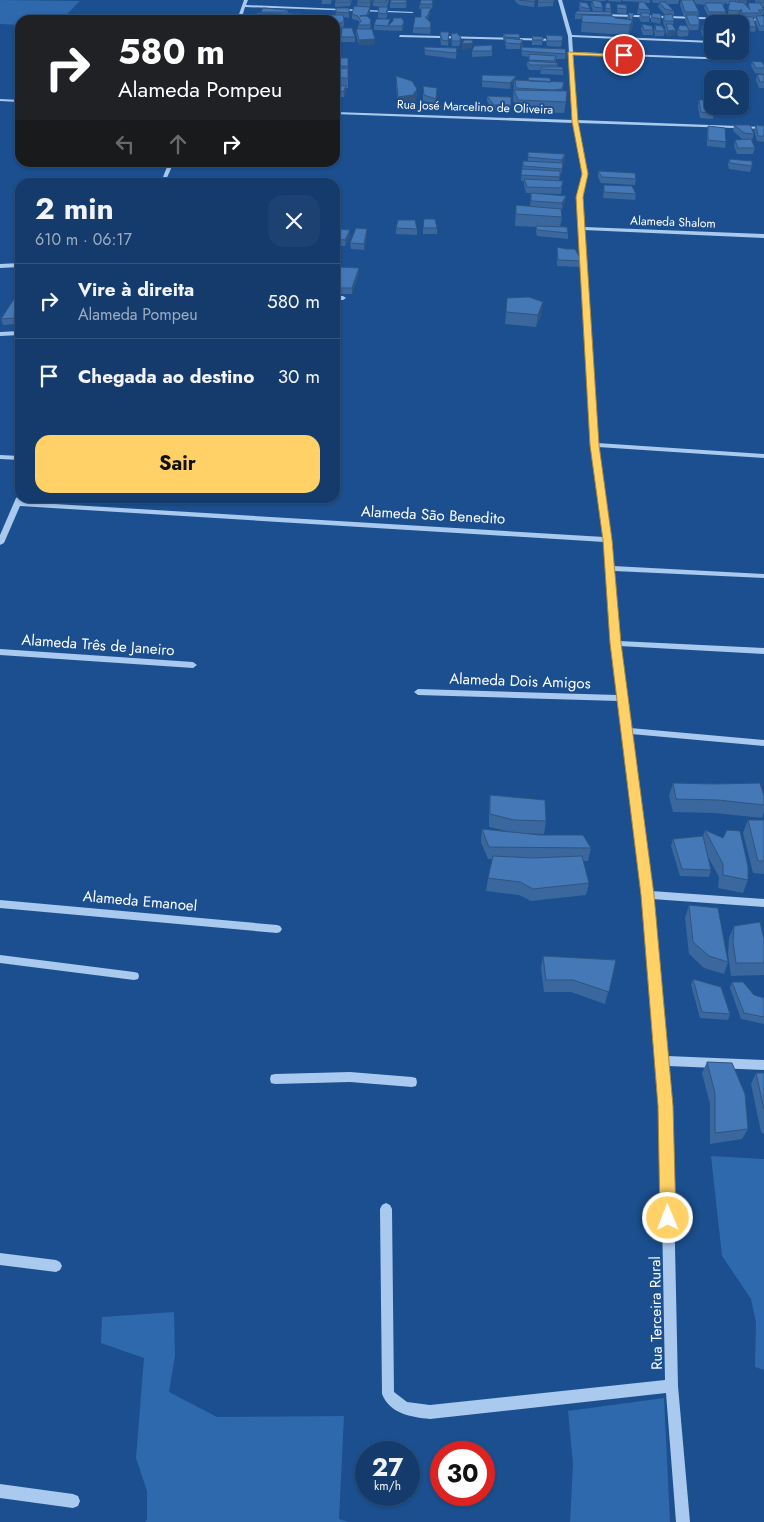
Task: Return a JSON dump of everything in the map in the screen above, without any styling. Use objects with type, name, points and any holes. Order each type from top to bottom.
[{"type":"street","points":[[240,15],[246,0]]},
{"type":"street","name":"Rua Terceira Rural","points":[[560,0],[569,14],[575,121],[585,174],[580,197],[581,228],[594,445],[608,540],[615,643],[647,895],[666,1106],[672,1386],[683,1522]]},
{"type":"street","points":[[243,6],[412,12]]},
{"type":"street","points":[[592,14],[764,20]]},
{"type":"street","points":[[400,36],[704,42]]},
{"type":"street","points":[[570,53],[704,58]]},
{"type":"street","points":[[0,100],[15,101]]},
{"type":"street","name":"Rua José Marcelino de Oliveira","points":[[340,113],[764,128]]},
{"type":"street","name":"Alameda Shalom","points":[[581,228],[764,236]]},
{"type":"street","points":[[0,266],[15,265]]},
{"type":"street","points":[[0,334],[15,333]]},
{"type":"street","points":[[594,445],[764,456]]},
{"type":"street","points":[[0,457],[15,458]]},
{"type":"street","points":[[0,543],[18,503]]},
{"type":"street","name":"Alameda São Benedito","points":[[49,503],[608,540]]},
{"type":"street","points":[[610,568],[764,576]]},
{"type":"street","points":[[615,643],[764,651]]},
{"type":"street","name":"Alameda Três de Janeiro","points":[[0,652],[194,665]]},
{"type":"street","name":"Alameda Dois Amigos","points":[[418,692],[622,698]]},
{"type":"street","points":[[627,731],[764,743]]},
{"type":"street","points":[[647,895],[764,903]]},
{"type":"street","name":"Alameda Emanoel","points":[[0,904],[277,929]]},
{"type":"street","points":[[0,959],[134,976]]},
{"type":"street","points":[[661,1061],[764,1065]]},
{"type":"street","points":[[275,1079],[350,1077],[412,1082]]},
{"type":"street","points":[[386,1209],[388,1394],[396,1404],[407,1410],[430,1412],[672,1386]]},
{"type":"street","points":[[0,1259],[56,1266]]},
{"type":"street","points":[[0,1491],[72,1501]]},
{"type":"shaded area","points":[[0,0],[80,1],[66,15],[15,15],[15,25],[0,24]]},
{"type":"shaded area","points":[[711,1156],[764,1159],[764,1370],[755,1367],[756,1322],[751,1299],[722,1256]]},
{"type":"shaded area","points":[[174,1312],[175,1355],[169,1392],[217,1417],[344,1416],[339,1519],[348,1522],[145,1522],[147,1520],[147,1491],[136,1458],[144,1358],[101,1343],[102,1317]]},
{"type":"shaded area","points":[[664,1398],[670,1522],[570,1522],[573,1464],[568,1411]]},
{"type":"building","points":[[336,0],[350,0],[350,2],[335,2]]},
{"type":"building","points":[[358,0],[371,0],[370,2],[357,2]]},
{"type":"building","points":[[374,0],[387,0],[386,2],[373,2]]},
{"type":"building","points":[[391,0],[406,0],[406,3],[390,3]]},
{"type":"building","points":[[421,0],[433,0],[432,4],[420,4]]},
{"type":"building","points":[[519,0],[535,0],[534,2]]},
{"type":"building","points":[[538,0],[554,0],[554,2],[538,2]]},
{"type":"building","points":[[592,0],[601,2],[603,8],[594,7]]},
{"type":"building","points":[[681,0],[693,0],[699,12],[685,12]]},
{"type":"building","points":[[730,1],[744,3],[750,10],[748,3],[760,3],[764,10],[758,10],[761,13],[742,13],[741,9],[739,11],[728,10]]},
{"type":"building","points":[[579,2],[587,3],[590,9],[581,7]]},
{"type":"building","points":[[639,2],[644,2],[650,10],[638,9]]},
{"type":"building","points":[[659,2],[665,2],[674,11],[665,9]]},
{"type":"building","points":[[606,3],[610,3],[611,9],[605,8]]},
{"type":"building","points":[[705,3],[722,3],[726,12],[709,12]]},
{"type":"building","points":[[617,4],[626,5],[627,9],[617,8]]},
{"type":"building","points":[[354,6],[370,7],[367,15],[360,16],[367,16],[371,20],[370,25],[358,25],[361,21],[358,16],[352,14]]},
{"type":"building","points":[[379,7],[388,7],[386,14],[378,13]]},
{"type":"building","points":[[263,8],[288,10],[285,12],[261,12]]},
{"type":"building","points":[[336,8],[349,8],[349,13],[336,12]]},
{"type":"building","points":[[421,8],[431,8],[427,17],[425,17],[431,23],[430,28],[413,28],[415,17],[421,17]]},
{"type":"building","points":[[577,11],[611,12],[612,15],[575,14]]},
{"type":"building","points":[[257,13],[282,14],[281,15],[256,15]]},
{"type":"building","points":[[287,13],[302,14],[302,15],[286,15]]},
{"type":"building","points":[[628,13],[634,13],[632,20],[629,20]]},
{"type":"building","points":[[640,13],[649,13],[650,17],[642,17]]},
{"type":"building","points":[[653,13],[661,14],[661,19],[651,17]]},
{"type":"building","points":[[672,14],[674,21],[664,21],[664,15]]},
{"type":"building","points":[[340,15],[343,15],[344,20],[340,23]]},
{"type":"building","points":[[582,15],[613,16],[615,18],[633,20],[630,25],[582,22]]},
{"type":"building","points":[[686,15],[696,15],[699,19],[699,25],[690,25]]},
{"type":"building","points":[[756,16],[764,16],[764,26],[760,26]]},
{"type":"building","points":[[749,17],[753,17],[756,27],[749,27]]},
{"type":"building","points":[[393,18],[402,18],[404,22],[402,26],[388,26],[393,21]]},
{"type":"building","points":[[376,19],[390,19],[388,26],[374,25]]},
{"type":"building","points":[[642,24],[652,26],[653,30],[644,30]]},
{"type":"building","points":[[666,24],[672,24],[676,30],[668,31]]},
{"type":"building","points":[[655,25],[662,26],[665,31],[656,31]]},
{"type":"building","points":[[680,25],[687,26],[689,31],[680,31],[678,28]]},
{"type":"building","points":[[342,28],[352,28],[355,37],[341,37]]},
{"type":"building","points":[[356,29],[372,29],[375,39],[359,40]]},
{"type":"building","points":[[440,32],[449,32],[448,41],[442,40]]},
{"type":"building","points":[[457,33],[461,38],[459,41],[452,41],[451,34]]},
{"type":"building","points":[[503,34],[519,34],[520,38],[505,37]]},
{"type":"building","points":[[546,35],[563,36],[562,41],[547,41]]},
{"type":"building","points":[[532,36],[543,37],[543,40],[533,40]]},
{"type":"building","points":[[505,38],[523,40],[520,44],[506,43]]},
{"type":"building","points":[[464,40],[472,40],[473,43],[462,44]]},
{"type":"building","points":[[492,45],[492,51],[472,51],[474,46]]},
{"type":"building","points":[[424,47],[457,48],[456,53],[425,50]]},
{"type":"building","points":[[521,47],[565,49],[566,54],[522,51]]},
{"type":"building","points":[[529,54],[556,56],[554,61],[529,60]]},
{"type":"building","points":[[340,58],[348,58],[348,66],[340,66]]},
{"type":"building","points":[[527,61],[558,63],[557,65],[530,65]]},
{"type":"building","points":[[752,61],[762,62],[764,68],[756,68]]},
{"type":"building","points":[[541,67],[562,67],[563,70],[541,69]]},
{"type":"building","points":[[348,68],[348,78],[340,78],[340,69]]},
{"type":"building","points":[[757,74],[764,75],[764,82],[760,82]]},
{"type":"building","points":[[482,75],[516,76],[510,83],[482,81]]},
{"type":"building","points":[[396,76],[412,81],[417,89],[413,95],[398,97]]},
{"type":"building","points":[[528,77],[550,78],[551,82],[529,81]]},
{"type":"building","points":[[515,80],[564,82],[562,89],[553,90],[516,88]]},
{"type":"building","points":[[340,85],[346,86],[344,91],[340,91]]},
{"type":"building","points":[[423,86],[437,88],[436,99],[424,95]]},
{"type":"building","points":[[514,90],[567,91],[566,102],[518,100]]},
{"type":"building","points":[[487,96],[511,97],[511,105],[494,105]]},
{"type":"building","points":[[699,100],[704,100],[704,112],[701,112]]},
{"type":"building","points":[[734,125],[750,125],[754,134],[744,133]]},
{"type":"building","points":[[756,125],[764,126],[764,136],[758,136]]},
{"type":"building","points":[[708,126],[725,128],[726,142],[708,140]]},
{"type":"building","points":[[751,139],[755,148],[738,148],[735,140]]},
{"type":"building","points":[[528,152],[565,154],[562,160],[528,157]]},
{"type":"building","points":[[729,159],[752,161],[752,166],[730,163]]},
{"type":"building","points":[[523,161],[563,163],[562,169],[523,166]]},
{"type":"building","points":[[522,169],[560,171],[560,177],[521,175]]},
{"type":"building","points":[[598,171],[635,173],[636,179],[602,177]]},
{"type":"building","points":[[524,179],[563,181],[561,188],[527,187]]},
{"type":"building","points":[[604,185],[632,186],[636,194],[604,192]]},
{"type":"building","points":[[531,193],[566,196],[562,203],[531,201]]},
{"type":"building","points":[[516,205],[561,209],[562,217],[516,214]]},
{"type":"building","points":[[424,219],[435,219],[437,228],[423,228]]},
{"type":"building","points":[[398,220],[415,220],[417,229],[396,228]]},
{"type":"building","points":[[536,226],[567,227],[568,233],[537,230]]},
{"type":"building","points":[[356,228],[367,229],[364,244],[350,243]]},
{"type":"building","points":[[340,229],[350,230],[345,240],[340,240]]},
{"type":"building","points":[[557,247],[575,249],[582,261],[558,260]]},
{"type":"building","points":[[340,267],[359,268],[352,288],[340,288]]},
{"type":"building","points":[[529,297],[543,302],[538,315],[506,312],[507,298]]},
{"type":"building","points":[[14,299],[15,299],[15,318],[1,319]]},
{"type":"building","points":[[673,783],[760,783],[764,796],[764,805],[718,800],[676,799]]},
{"type":"building","points":[[490,795],[545,800],[546,821],[514,820],[490,814]]},
{"type":"building","points":[[748,820],[764,820],[764,861],[758,861]]},
{"type":"building","points":[[482,829],[540,835],[583,835],[591,848],[489,847]]},
{"type":"building","points":[[705,830],[723,838],[727,830],[740,831],[748,866],[748,880],[723,875],[723,864]]},
{"type":"building","points":[[703,836],[711,870],[682,869],[673,839]]},
{"type":"building","points":[[493,856],[533,858],[582,856],[589,883],[533,889],[520,882],[488,878]]},
{"type":"building","points":[[689,905],[718,908],[728,962],[709,956],[693,942]]},
{"type":"building","points":[[760,922],[764,939],[764,963],[736,963],[733,942],[734,926]]},
{"type":"building","points":[[543,956],[616,960],[609,992],[573,980],[546,980]]},
{"type":"building","points":[[693,979],[721,987],[730,1014],[702,1012]]},
{"type":"building","points":[[732,982],[743,982],[754,995],[764,998],[764,1017],[744,1013]]},
{"type":"building","points":[[707,1062],[732,1063],[745,1094],[748,1129],[715,1133],[715,1093]]},
{"type":"building","points":[[756,1073],[764,1073],[764,1109]]},
{"type":"route","points":[[624,55],[570,53],[574,86],[575,121],[585,174],[580,197],[594,445],[608,540],[615,643],[647,895],[666,1106],[668,1218]]}]
